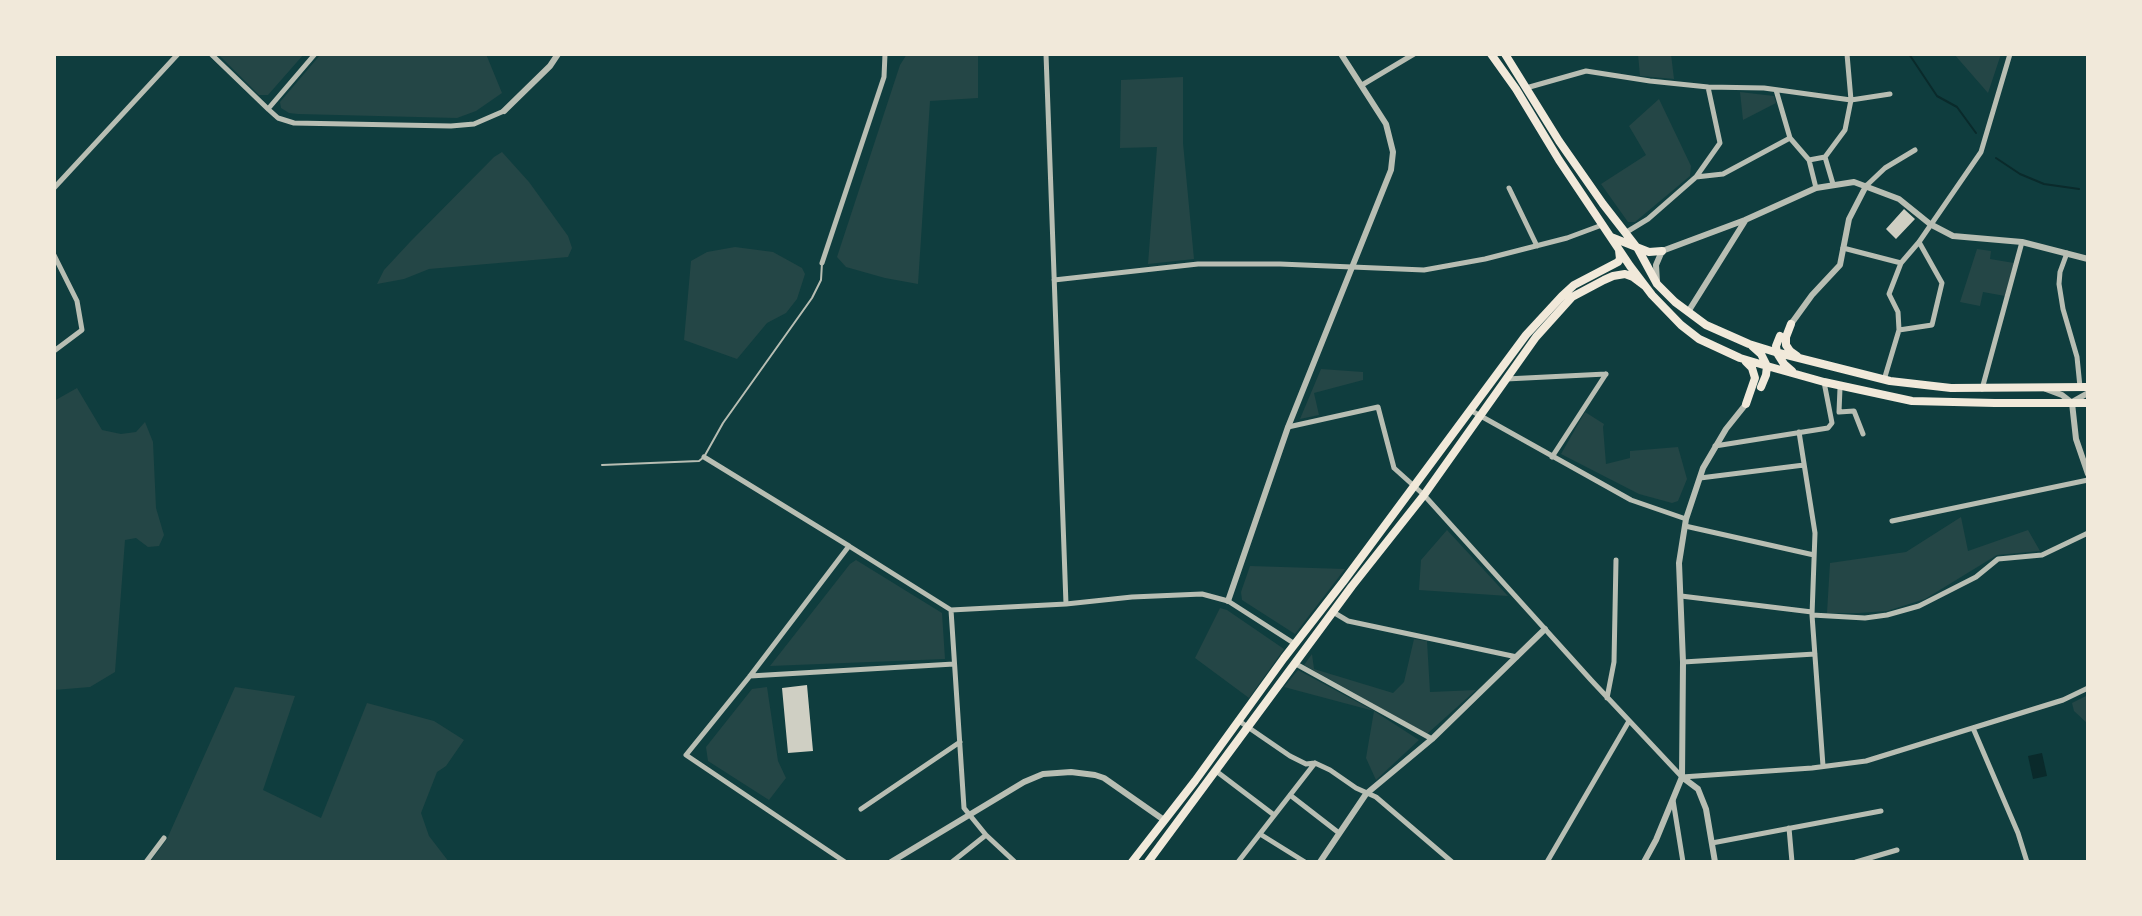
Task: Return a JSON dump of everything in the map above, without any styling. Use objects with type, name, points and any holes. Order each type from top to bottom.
[{"type":"main road","points":[[1491,54],[1602,225],[1645,286],[1689,333],[1750,365],[1755,374],[1755,382],[1746,404]]},
{"type":"main road","points":[[1505,54],[1565,150],[1638,249],[1657,284]]},
{"type":"main road","points":[[1610,237],[1648,252],[1662,251]]},
{"type":"main road","points":[[1609,268],[1620,259],[1619,250]]},
{"type":"main road","points":[[1132,862],[1526,335],[1574,285],[1609,268],[1630,266],[1645,272],[1688,312],[1706,325],[1777,353],[1884,380],[1914,385],[1982,389],[2084,387]]},
{"type":"main road","points":[[1148,862],[1333,612],[1424,495],[1536,337],[1572,297],[1619,274],[1633,277],[1645,286]]},
{"type":"main road","points":[[1753,345],[1770,344],[1791,324]]},
{"type":"main road","points":[[1791,324],[1786,337],[1786,345],[1793,354],[1804,360]]},
{"type":"main road","points":[[1780,336],[1776,346],[1777,353],[1784,364],[1797,374]]},
{"type":"main road","points":[[1753,345],[1767,366],[1761,387]]},
{"type":"main road","points":[[1740,358],[1824,382],[1912,401],[1995,404],[2088,403]]},
{"type":"main road","points":[[1746,404],[1773,374],[1783,371]]},
{"type":"street","points":[[54,188],[178,54]]},
{"type":"street","points":[[211,54],[278,118],[294,123],[451,126],[483,121],[504,111],[550,66],[558,54]]},
{"type":"street","points":[[268,109],[315,54]]},
{"type":"street","points":[[822,263],[884,77],[885,54]]},
{"type":"street","points":[[1046,54],[1066,604]]},
{"type":"street","points":[[1228,601],[1288,427],[1393,161],[1392,142],[1386,124],[1341,54]]},
{"type":"street","points":[[1362,85],[1414,54]]},
{"type":"street","points":[[1510,54],[1513,66]]},
{"type":"street","points":[[1809,160],[1826,157],[1845,130],[1851,100],[1847,54]]},
{"type":"street","points":[[1884,380],[1899,330],[1898,312],[1889,294],[1901,263],[1919,242],[1981,152],[2010,54]]},
{"type":"street","points":[[1526,88],[1586,71],[1650,81],[1708,87],[1776,90],[1851,100],[1890,94]]},
{"type":"street","points":[[1624,233],[1648,219],[1696,177],[1720,143],[1708,87]]},
{"type":"street","points":[[1776,90],[1790,138],[1809,160],[1816,188]]},
{"type":"street","points":[[1696,177],[1723,174],[1790,138]]},
{"type":"street","points":[[1791,324],[1812,295],[1840,265],[1849,219],[1866,186],[1885,168],[1915,150]]},
{"type":"street","points":[[1826,157],[1833,184]]},
{"type":"street","points":[[1657,284],[1656,265],[1662,251],[1745,220],[1816,188],[1854,182],[1899,199],[1930,224],[1953,236],[2022,242],[2088,257]]},
{"type":"street","points":[[1509,188],[1537,246]]},
{"type":"street","points":[[1688,312],[1745,220]]},
{"type":"street","points":[[1054,280],[1198,264],[1280,264],[1424,270],[1485,259],[1537,246],[1602,225]]},
{"type":"street","points":[[1723,228],[1731,230],[1734,239]]},
{"type":"street","points":[[1899,330],[1932,325],[1942,283],[1919,242]]},
{"type":"street","points":[[1982,389],[2022,242]]},
{"type":"street","points":[[1843,248],[1901,263]]},
{"type":"street","points":[[2067,253],[2060,272],[2059,290],[2084,387]]},
{"type":"street","points":[[54,255],[77,301],[82,330],[54,351]]},
{"type":"street","points":[[1506,379],[1606,374],[1552,457]]},
{"type":"street","points":[[1715,446],[1828,428],[1832,423],[1824,382]]},
{"type":"street","points":[[1848,387],[1840,388],[1839,412],[1854,411],[1863,434]]},
{"type":"street","points":[[2041,388],[2056,392],[2072,403],[2076,440],[2088,474]]},
{"type":"street","points":[[2072,403],[2088,393]]},
{"type":"street","points":[[1644,862],[1682,777],[1683,662],[1679,563],[1685,523],[1700,478],[1715,446],[1746,404]]},
{"type":"street","points":[[1288,427],[1378,407],[1394,468],[1424,495],[1629,722],[1682,777],[1698,789],[1706,809],[1715,862]]},
{"type":"street","points":[[1470,410],[1630,500],[1685,523],[1814,555]]},
{"type":"street","points":[[1799,432],[1815,533],[1812,614],[1823,766]]},
{"type":"street","points":[[704,457],[951,610],[1202,594],[1228,601],[1295,644]]},
{"type":"street","points":[[1700,478],[1804,465]]},
{"type":"street","points":[[1892,521],[2088,480]]},
{"type":"street","points":[[1681,596],[1812,614],[1864,618],[1887,615],[1920,606],[1976,577],[1998,559],[2042,555],[2088,533]]},
{"type":"street","points":[[845,862],[686,755],[750,676],[849,546]]},
{"type":"street","points":[[1607,698],[1614,662],[1616,560]]},
{"type":"street","points":[[951,610],[964,808],[1010,861]]},
{"type":"street","points":[[1333,612],[1348,621],[1517,657]]},
{"type":"street","points":[[1320,862],[1366,794],[1431,739],[1545,629]]},
{"type":"street","points":[[1683,662],[1815,654]]},
{"type":"street","points":[[750,676],[954,664]]},
{"type":"street","points":[[1296,664],[1431,739]]},
{"type":"street","points":[[1682,777],[1866,761],[2063,700],[2088,688]]},
{"type":"street","points":[[1239,721],[1290,756],[1306,764],[1315,763],[1330,770],[1366,794],[1376,797],[1452,862]]},
{"type":"street","points":[[1546,862],[1629,722]]},
{"type":"street","points":[[1973,729],[2018,833],[2027,862]]},
{"type":"street","points":[[861,809],[960,742]]},
{"type":"street","points":[[1238,862],[1315,763]]},
{"type":"street","points":[[1216,771],[1274,815]]},
{"type":"street","points":[[891,862],[1033,777],[1043,774],[1071,772],[1104,778],[1164,820]]},
{"type":"street","points":[[1290,795],[1340,833]]},
{"type":"street","points":[[1673,800],[1683,862]]},
{"type":"street","points":[[1712,843],[1881,810]]},
{"type":"street","points":[[1789,828],[1792,862]]},
{"type":"street","points":[[1260,834],[1305,862]]},
{"type":"street","points":[[952,862],[986,836]]},
{"type":"street","points":[[146,862],[164,838]]},
{"type":"street","points":[[1856,862],[1897,850]]},
{"type":"lane","points":[[602,465],[699,461],[704,457],[723,423],[812,298],[821,280],[822,263]]},
{"type":"shaded area","points":[[218,54],[304,54],[268,95],[259,95]]},
{"type":"shaded area","points":[[321,54],[486,54],[502,93],[476,111],[457,118],[298,114],[289,113],[281,108],[280,102]]},
{"type":"shaded area","points":[[907,54],[978,54],[978,98],[930,101],[918,284],[846,267],[837,257],[900,65]]},
{"type":"shaded area","points":[[1638,54],[1671,54],[1674,79],[1640,76]]},
{"type":"shaded area","points":[[1954,54],[2001,54],[1988,93]]},
{"type":"shaded area","points":[[1183,77],[1183,143],[1194,259],[1148,264],[1157,147],[1120,148],[1121,80]]},
{"type":"shaded area","points":[[1740,92],[1774,96],[1776,103],[1743,120]]},
{"type":"shaded area","points":[[1659,99],[1691,166],[1690,176],[1635,222],[1628,222],[1601,184],[1646,155],[1629,126]]},
{"type":"shaded area","points":[[502,152],[529,182],[568,236],[572,248],[568,257],[429,269],[404,279],[377,284],[384,270],[410,242],[494,157]]},
{"type":"shaded area","points":[[735,247],[773,252],[802,268],[805,274],[797,299],[786,313],[767,323],[737,359],[684,340],[691,261],[707,252]]},
{"type":"shaded area","points":[[1977,249],[1991,251],[1990,259],[2014,263],[2005,296],[1983,292],[1980,306],[1960,302]]},
{"type":"shaded area","points":[[1321,369],[1363,372],[1363,380],[1314,393],[1319,415],[1300,419]]},
{"type":"shaded area","points":[[77,388],[102,430],[121,434],[136,432],[145,422],[153,442],[156,508],[164,535],[159,546],[148,547],[136,538],[125,540],[115,672],[90,687],[54,690],[54,401]]},
{"type":"shaded area","points":[[1585,412],[1604,424],[1606,464],[1630,458],[1630,451],[1678,447],[1687,479],[1678,501],[1672,503],[1639,494],[1561,454]]},
{"type":"shaded area","points":[[1961,517],[1968,551],[2028,530],[2040,551],[1997,555],[1925,599],[1887,611],[1827,613],[1830,563],[1906,552]]},
{"type":"shaded area","points":[[1447,530],[1508,596],[1419,590],[1421,560]]},
{"type":"shaded area","points":[[856,560],[942,613],[945,659],[770,666],[850,564]]},
{"type":"shaded area","points":[[1250,566],[1345,569],[1295,634],[1242,600],[1241,592]]},
{"type":"shaded area","points":[[1220,608],[1227,610],[1284,649],[1249,698],[1195,658]]},
{"type":"shaded area","points":[[1414,639],[1427,641],[1430,692],[1476,690],[1427,734],[1304,665],[1312,654],[1314,669],[1393,693],[1404,682]]},
{"type":"shaded area","points":[[1298,670],[1374,711],[1284,687]]},
{"type":"shaded area","points":[[235,687],[295,696],[263,790],[321,818],[367,703],[434,721],[464,740],[446,766],[437,772],[421,813],[429,836],[449,862],[150,862],[167,839]]},
{"type":"shaded area","points":[[767,687],[778,761],[786,778],[769,800],[708,761],[706,747],[752,689]]},
{"type":"shaded area","points":[[2088,695],[2088,724],[2074,711],[2072,703]]},
{"type":"shaded area","points":[[1374,711],[1419,740],[1376,780],[1366,758]]},
{"type":"shaded area","points":[[2042,753],[2047,776],[2033,779],[2028,756]]},
{"type":"building","points":[[1904,209],[1915,219],[1896,239],[1886,229]]},
{"type":"building","points":[[807,685],[813,751],[788,753],[782,688]]},
{"type":"waterway","points":[[1909,54],[1937,96],[1957,107],[1976,133]]},
{"type":"waterway","points":[[1996,158],[2020,174],[2044,184],[2079,189]]}]
